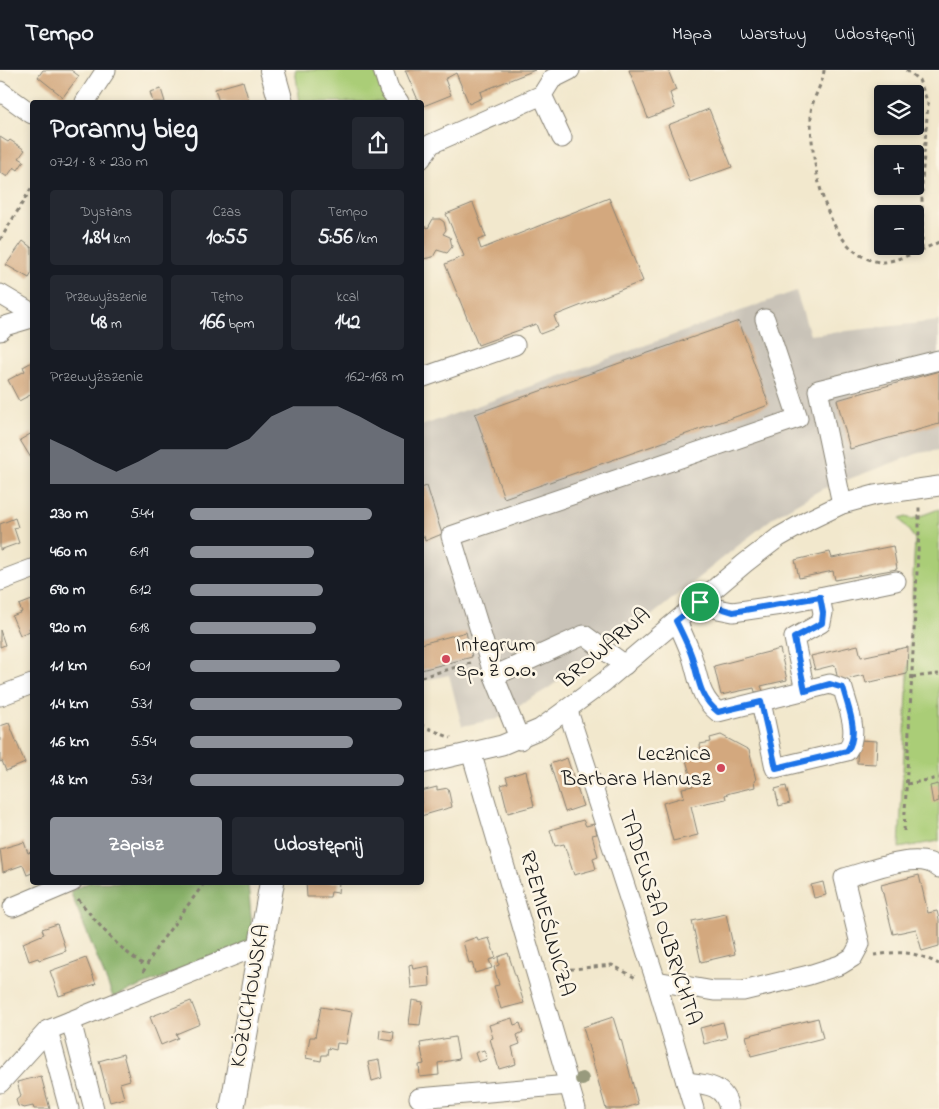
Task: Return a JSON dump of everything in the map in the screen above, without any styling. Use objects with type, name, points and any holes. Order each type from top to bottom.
[{"type":"main road","points":[[272,70],[280,100]]},
{"type":"main road","name":"KOŻUCHOWSKA","points":[[232,1109],[271,885]]},
{"type":"street","points":[[86,100],[106,70]]},
{"type":"street","points":[[383,70],[389,89],[397,100]]},
{"type":"street","points":[[424,154],[431,144],[542,95],[552,79],[570,70]]},
{"type":"street","points":[[0,91],[30,113]]},
{"type":"street","points":[[542,95],[562,138]]},
{"type":"street","points":[[5,297],[30,312]]},
{"type":"street","points":[[0,331],[5,326],[30,319]]},
{"type":"street","points":[[520,740],[491,667],[451,536],[798,418],[765,319]]},
{"type":"street","points":[[424,377],[515,345]]},
{"type":"street","points":[[842,504],[818,390],[939,360]]},
{"type":"street","name":"BROWARNA","points":[[424,763],[465,746],[520,740],[568,711],[779,537],[842,504],[875,495],[939,486]]},
{"type":"street","points":[[0,581],[30,570]]},
{"type":"street","points":[[700,602],[733,612],[820,597],[896,581]]},
{"type":"street","points":[[805,691],[794,638],[822,623],[823,613],[820,597]]},
{"type":"street","points":[[676,621],[693,660],[700,691],[718,712],[830,684],[843,688],[853,728],[853,743],[847,751],[776,768],[761,702]]},
{"type":"street","points":[[491,667],[584,635],[625,665]]},
{"type":"street","points":[[0,696],[30,685]]},
{"type":"street","name":"TADEUSZA OLBRYCHTA","points":[[568,711],[656,982],[694,1109]]},
{"type":"street","name":"RZEMIEŚLNICZA","points":[[465,746],[576,1109]]},
{"type":"street","points":[[656,982],[714,991],[743,991],[809,975],[840,965],[851,958],[860,944],[844,878],[909,860],[924,861],[935,864],[939,868]]},
{"type":"street","points":[[13,907],[65,885]]},
{"type":"street","points":[[0,1083],[48,1030],[260,945]]},
{"type":"street","points":[[71,1021],[94,1109]]},
{"type":"street","points":[[48,1030],[69,1109]]},
{"type":"street","points":[[686,1082],[714,1085],[724,1094],[730,1109]]},
{"type":"street","points":[[419,1098],[569,1085]]},
{"type":"path","points":[[824,70],[824,78],[811,112],[816,172],[830,220],[854,253],[882,262],[904,255]]},
{"type":"path","points":[[906,70],[919,80],[928,103],[922,205]]},
{"type":"path","points":[[0,240],[30,190]]},
{"type":"path","points":[[924,248],[939,242]]},
{"type":"path","points":[[904,832],[920,532],[918,503],[925,502]]},
{"type":"path","points":[[424,677],[491,667]]},
{"type":"path","points":[[912,677],[939,674]]},
{"type":"path","points":[[424,726],[465,746]]},
{"type":"path","points":[[907,784],[939,778]]},
{"type":"path","points":[[131,997],[157,947],[203,885]]},
{"type":"path","points":[[90,914],[130,956],[146,966]]},
{"type":"path","points":[[851,958],[901,951],[924,956],[939,964]]},
{"type":"path","points":[[536,975],[590,966],[612,965],[636,978]]},
{"type":"shaded area","points":[[796,291],[810,335],[939,321],[939,450],[919,453],[822,489],[775,516],[651,616],[547,689],[497,719],[462,726],[449,675],[424,680],[424,425]]},
{"type":"green space","points":[[295,70],[374,70],[385,100],[300,100]]},
{"type":"green space","points":[[939,509],[939,841],[899,848],[915,539],[900,519],[906,517],[912,519]]},
{"type":"green space","points":[[83,885],[248,885],[252,928],[249,944],[113,997],[70,891]]},
{"type":"building","points":[[43,70],[71,70],[79,76],[63,97],[38,77]]},
{"type":"building","points":[[405,70],[535,70],[480,92],[482,98],[469,104],[456,73],[445,79],[451,95],[424,106],[424,100],[418,100]]},
{"type":"building","points":[[629,70],[668,70],[676,90],[670,93],[675,108],[648,118]]},
{"type":"building","points":[[243,81],[248,100],[218,100],[215,89]]},
{"type":"building","points":[[161,89],[164,100],[152,100],[150,92]]},
{"type":"building","points":[[709,109],[732,167],[690,182],[668,125]]},
{"type":"building","points":[[0,137],[8,142],[10,140],[25,150],[19,158],[24,161],[18,170],[14,167],[7,177],[0,172]]},
{"type":"building","points":[[609,198],[643,281],[554,316],[558,327],[540,334],[536,324],[478,345],[445,264],[464,256],[446,214],[473,203],[486,237],[478,240],[481,249]]},
{"type":"building","points":[[433,219],[440,219],[444,222],[446,230],[443,234],[450,237],[452,247],[447,253],[437,250],[433,257],[424,259],[424,226],[428,228]]},
{"type":"building","points":[[23,241],[30,246],[29,278],[6,265]]},
{"type":"building","points":[[739,321],[769,405],[504,498],[475,414]]},
{"type":"building","points":[[30,363],[30,395],[19,401],[8,380],[25,371],[23,367]]},
{"type":"building","points":[[939,371],[939,424],[850,449],[837,400]]},
{"type":"building","points":[[30,434],[30,456],[20,440]]},
{"type":"building","points":[[427,486],[442,534],[425,541],[424,536],[424,487]]},
{"type":"building","points":[[15,518],[18,527],[14,528],[19,543],[0,550],[0,524]]},
{"type":"building","points":[[893,546],[897,569],[835,580],[833,571],[799,578],[795,560],[830,552],[832,558]]},
{"type":"building","points":[[30,601],[30,631],[20,635],[12,616],[22,612],[19,605]]},
{"type":"building","points":[[0,630],[5,645],[0,647]]},
{"type":"building","points":[[466,632],[472,657],[424,669],[424,643]]},
{"type":"building","points":[[858,645],[861,657],[908,647],[907,674],[866,683],[864,675],[838,681],[835,665],[815,670],[811,656]]},
{"type":"building","points":[[780,649],[787,680],[761,686],[763,691],[755,692],[754,688],[721,695],[714,666]]},
{"type":"building","points":[[9,723],[25,763],[6,771],[2,761],[0,762],[0,726]]},
{"type":"building","name":"Lecznica Barbara Hanusz","points":[[721,735],[749,750],[756,780],[754,781],[755,787],[725,795],[726,799],[691,806],[698,835],[673,841],[663,803],[684,797],[682,788],[693,786],[685,756],[701,752],[700,744],[711,742],[710,738]]},
{"type":"building","points":[[858,740],[877,741],[876,764],[857,763]]},
{"type":"building","points":[[567,758],[583,806],[565,812],[550,764]]},
{"type":"building","points":[[526,771],[534,806],[508,813],[501,785],[508,783],[506,777]]},
{"type":"building","points":[[938,784],[939,801],[933,803],[930,786]]},
{"type":"building","points":[[786,786],[790,803],[779,806],[775,789]]},
{"type":"building","points":[[437,787],[437,790],[448,788],[452,807],[424,815],[424,790]]},
{"type":"building","points":[[583,820],[586,826],[594,824],[597,834],[592,835],[598,856],[593,858],[596,869],[574,875],[564,844],[555,846],[550,830]]},
{"type":"building","points":[[24,842],[28,853],[30,852],[30,874],[27,875],[23,865],[3,872],[0,849]]},
{"type":"building","points":[[919,875],[928,913],[937,911],[939,919],[939,946],[922,951],[916,929],[893,934],[881,885]]},
{"type":"building","points":[[823,882],[826,895],[814,898],[811,885]]},
{"type":"building","points":[[306,885],[339,885],[338,893],[331,892],[330,897],[307,897]]},
{"type":"building","points":[[726,914],[735,954],[701,962],[692,921]]},
{"type":"building","points":[[57,924],[66,951],[39,960],[38,958],[29,961],[23,943],[44,934],[42,929]]},
{"type":"building","points":[[477,937],[478,941],[489,938],[496,958],[489,960],[492,968],[475,973],[472,962],[469,963],[463,942]]},
{"type":"building","points":[[508,953],[524,1003],[501,1009],[494,986],[499,985],[494,967],[499,965],[498,957]]},
{"type":"building","points":[[86,958],[96,984],[59,996],[50,971]]},
{"type":"building","points":[[412,964],[413,969],[429,966],[430,986],[411,988],[409,965]]},
{"type":"building","points":[[412,1000],[423,1002],[420,1025],[409,1024]]},
{"type":"building","points":[[191,1001],[200,1024],[176,1034],[178,1038],[161,1045],[150,1017]]},
{"type":"building","points":[[321,1007],[352,1012],[346,1044],[337,1043],[336,1050],[328,1048],[327,1055],[322,1055],[321,1061],[306,1058],[310,1037],[315,1037]]},
{"type":"building","points":[[613,1017],[621,1039],[638,1104],[622,1109],[606,1109],[583,1027]]},
{"type":"building","points":[[512,1018],[514,1025],[520,1023],[523,1032],[517,1035],[520,1044],[512,1047],[516,1064],[499,1069],[490,1039],[493,1038],[489,1025]]},
{"type":"building","points":[[818,1018],[823,1038],[751,1056],[746,1036]]},
{"type":"building","points":[[723,1022],[727,1038],[704,1044],[700,1028]]},
{"type":"building","points":[[380,1030],[394,1032],[393,1041],[379,1039]]},
{"type":"building","points":[[455,1037],[459,1059],[438,1063],[439,1075],[420,1077],[419,1065],[424,1064],[420,1043]]},
{"type":"building","points":[[484,1050],[487,1059],[478,1062],[475,1053]]},
{"type":"building","points":[[123,1054],[130,1080],[120,1083],[124,1098],[110,1102],[99,1061]]},
{"type":"building","points":[[379,1060],[382,1078],[372,1081],[368,1062]]},
{"type":"building","points":[[41,1076],[50,1109],[18,1106],[16,1100],[21,1096],[17,1082]]},
{"type":"place","name":"Integrum sp. z o.o.","points":[[446,659]]},
{"type":"place","name":"Lecznica Barbara Hanusz","points":[[721,768]]},
{"type":"route","points":[[820,597],[823,613],[822,623],[814,629],[794,638],[805,691],[830,684],[843,688],[853,728],[853,743],[847,751],[776,768],[761,702],[718,712],[711,706],[700,691],[690,651],[676,621],[700,602],[733,612],[820,597]]}]
